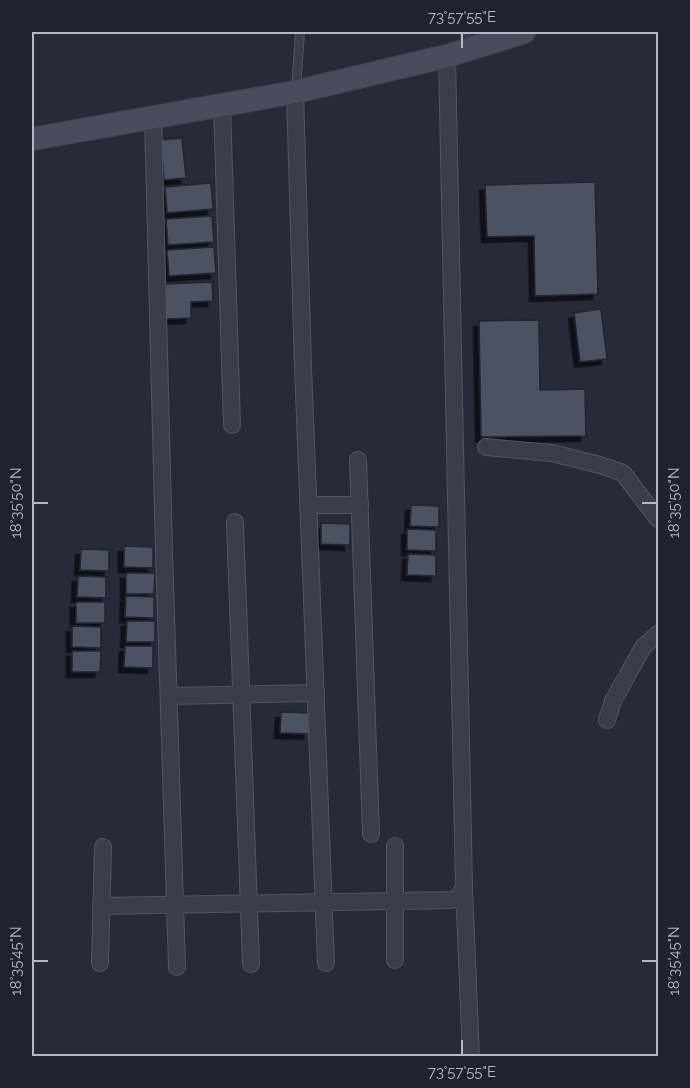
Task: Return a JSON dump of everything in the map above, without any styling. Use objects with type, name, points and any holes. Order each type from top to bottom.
[{"type":"street","points":[[32,139],[296,92],[459,46],[524,32]]},
{"type":"street","points":[[459,46],[464,887],[471,1056]]},
{"type":"street","points":[[296,92],[326,963]]},
{"type":"street","points":[[222,106],[232,425]]},
{"type":"street","points":[[153,118],[177,967]]},
{"type":"street","points":[[486,447],[552,453],[600,465],[623,474],[658,519]]},
{"type":"street","points":[[358,460],[371,834]]},
{"type":"street","points":[[309,505],[360,505]]},
{"type":"street","points":[[236,522],[251,964]]},
{"type":"street","points":[[607,720],[613,701],[644,647],[658,634]]},
{"type":"street","points":[[169,696],[316,693]]},
{"type":"street","points":[[395,846],[395,960]]},
{"type":"street","points":[[100,963],[103,847]]},
{"type":"street","points":[[101,906],[452,900],[458,898],[464,887]]},
{"type":"lane","points":[[296,92],[300,32]]},
{"type":"building","points":[[182,138],[186,178],[164,180],[161,140]]},
{"type":"building","points":[[595,182],[598,294],[535,296],[534,236],[487,237],[485,185]]},
{"type":"building","points":[[211,183],[213,209],[167,213],[165,187]]},
{"type":"building","points":[[212,216],[214,242],[168,245],[166,219]]},
{"type":"building","points":[[214,247],[216,273],[169,276],[167,250]]},
{"type":"building","points":[[212,282],[213,301],[191,302],[191,318],[166,319],[165,284]]},
{"type":"building","points":[[601,309],[607,359],[580,362],[574,313]]},
{"type":"building","points":[[539,320],[540,390],[585,389],[586,436],[481,437],[479,321]]},
{"type":"building","points":[[411,505],[439,506],[439,527],[410,526]]},
{"type":"building","points":[[321,523],[350,524],[350,545],[321,544]]},
{"type":"building","points":[[407,529],[436,530],[436,551],[407,550]]},
{"type":"building","points":[[124,546],[153,547],[153,568],[124,567]]},
{"type":"building","points":[[81,549],[109,550],[109,571],[80,570]]},
{"type":"building","points":[[408,554],[436,555],[436,576],[407,575]]},
{"type":"building","points":[[126,573],[155,573],[154,594],[126,594]]},
{"type":"building","points":[[78,576],[106,577],[106,598],[77,597]]},
{"type":"building","points":[[126,596],[154,597],[154,618],[125,617]]},
{"type":"building","points":[[76,602],[105,602],[105,623],[76,623]]},
{"type":"building","points":[[127,621],[155,621],[155,642],[126,642]]},
{"type":"building","points":[[72,626],[101,627],[101,648],[72,647]]},
{"type":"building","points":[[125,646],[153,646],[153,668],[124,667]]},
{"type":"building","points":[[72,651],[101,651],[100,672],[72,672]]},
{"type":"building","points":[[281,712],[309,713],[309,734],[280,733]]}]
